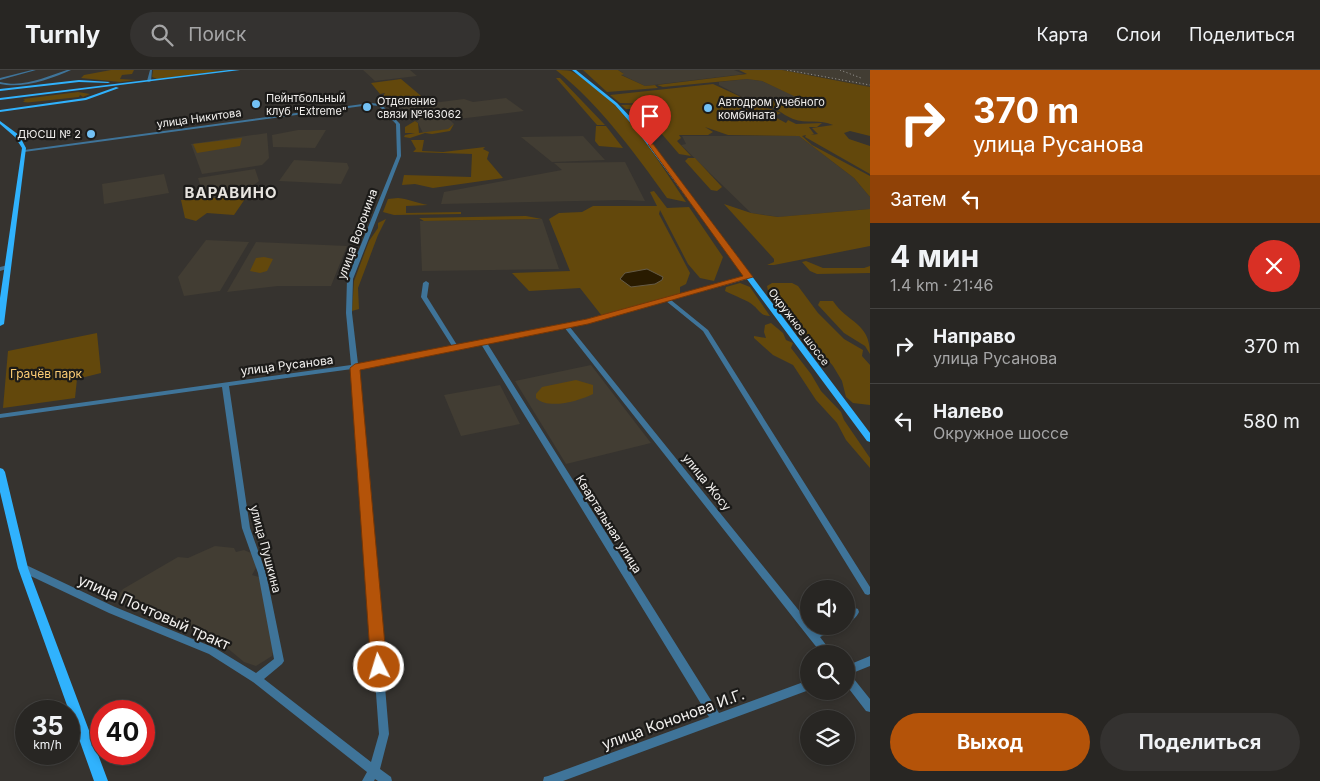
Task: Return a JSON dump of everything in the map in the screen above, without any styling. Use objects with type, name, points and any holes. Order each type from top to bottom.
[{"type":"main road","points":[[0,100],[238,70]]},
{"type":"main road","name":"Окружное шоссе","points":[[574,70],[616,104],[632,122],[870,439]]},
{"type":"main road","points":[[0,91],[83,80],[135,83]]},
{"type":"main road","points":[[0,91],[79,82],[90,84],[74,91]]},
{"type":"main road","points":[[0,110],[86,99],[135,83]]},
{"type":"main road","points":[[0,110],[80,98],[93,94],[88,91],[74,91]]},
{"type":"main road","points":[[0,122],[17,136],[24,150],[4,268],[0,324]]},
{"type":"main road","points":[[0,472],[23,568],[101,781]]},
{"type":"street","points":[[11,70],[14,76]]},
{"type":"street","points":[[0,79],[34,70]]},
{"type":"street","points":[[12,89],[18,85],[70,70]]},
{"type":"street","points":[[149,81],[151,70]]},
{"type":"street","points":[[0,83],[18,85]]},
{"type":"street","name":"улица Никитова","points":[[24,150],[376,104]]},
{"type":"street","name":"улица Воронина","points":[[371,777],[384,734],[355,368],[348,326],[350,278],[398,156],[398,124],[385,109],[376,104]]},
{"type":"street","name":"улица Русанова","points":[[0,416],[225,384],[355,368],[566,326],[748,277]]},
{"type":"street","points":[[426,283],[424,297],[455,347]]},
{"type":"street","points":[[668,300],[704,330],[868,591]]},
{"type":"street","name":"улица Жосу","points":[[566,326],[820,645]]},
{"type":"street","name":"Квартальная улица","points":[[483,342],[716,718]]},
{"type":"street","name":"улица Пушкина","points":[[225,384],[246,528],[262,573],[279,661],[256,679]]},
{"type":"street","name":"улица Почтовый тракт","points":[[23,568],[112,610],[212,651],[256,679],[371,777],[387,781]]},
{"type":"street","points":[[855,667],[870,661]]},
{"type":"street","name":"улица Кононова И.Г.","points":[[548,781],[800,688]]},
{"type":"street","points":[[855,688],[870,707]]},
{"type":"shaded area","points":[[363,70],[410,70],[417,76],[375,81]]},
{"type":"shaded area","points":[[618,70],[734,70],[744,74],[645,86],[620,74],[623,73]]},
{"type":"shaded area","points":[[782,70],[870,70],[870,87],[812,75],[796,74]]},
{"type":"shaded area","points":[[747,79],[762,81],[799,98],[754,103],[719,85],[719,82]]},
{"type":"shaded area","points":[[506,98],[524,111],[450,120],[454,124],[450,129],[423,133],[418,123],[401,107],[464,99],[473,102]]},
{"type":"shaded area","points":[[298,130],[326,130],[315,148],[273,147],[272,135]]},
{"type":"shaded area","points":[[267,133],[269,158],[262,165],[202,174],[191,144]]},
{"type":"shaded area","points":[[583,136],[605,160],[552,162],[521,137]]},
{"type":"shaded area","points":[[682,136],[799,136],[854,178],[870,197],[870,209],[779,217],[751,213],[681,145],[686,144]]},
{"type":"shaded area","points":[[294,160],[347,163],[349,168],[341,184],[279,181]]},
{"type":"shaded area","points":[[625,162],[645,201],[441,204],[444,192],[562,170],[554,163]]},
{"type":"shaded area","points":[[255,169],[259,181],[244,193],[217,202],[210,197],[204,198],[198,178]]},
{"type":"shaded area","points":[[164,174],[169,193],[104,204],[102,184]]},
{"type":"shaded area","points":[[542,219],[559,269],[422,271],[420,221]]},
{"type":"shaded area","points":[[206,240],[249,242],[220,291],[184,296],[178,277]]},
{"type":"shaded area","points":[[256,242],[347,246],[331,286],[278,286],[227,292]]},
{"type":"shaded area","points":[[647,269],[663,277],[662,280],[655,284],[631,287],[620,279],[625,273]]},
{"type":"shaded area","points":[[591,365],[651,443],[566,464],[515,381]]},
{"type":"shaded area","points":[[500,385],[520,424],[461,436],[444,395]]},
{"type":"shaded area","points":[[215,546],[234,548],[236,552],[244,550],[251,553],[258,564],[252,575],[259,577],[274,649],[272,656],[256,666],[244,662],[226,647],[173,619],[115,599],[123,589],[178,557],[188,558]]},
{"type":"green space","points":[[111,70],[134,70],[132,74],[122,75],[120,79],[136,80],[120,82],[81,78],[84,75]]},
{"type":"green space","points":[[153,70],[229,70],[157,79],[152,77]]},
{"type":"green space","points":[[556,70],[571,71],[589,82],[621,112],[650,148],[686,202],[667,198],[602,114]]},
{"type":"green space","points":[[583,70],[618,70],[624,74],[621,75],[645,86],[655,85],[658,88],[607,92]]},
{"type":"green space","points":[[739,70],[782,70],[870,87],[870,136],[850,131],[844,133],[849,139],[870,146],[870,174],[805,137],[806,135],[802,136],[812,145],[870,176],[870,197],[854,178],[799,136],[728,135],[705,127],[713,132],[708,135],[679,135],[681,138],[677,141],[691,156],[679,154],[643,112],[660,113],[656,109],[626,109],[621,105],[651,104],[620,103],[610,95],[713,84],[754,103],[798,98],[762,81],[747,79],[663,87],[657,85],[747,74]],"holes":[[[760,105],[773,108],[793,119],[823,122],[833,125],[812,128],[818,134],[811,135],[814,134],[809,127],[817,127],[822,123],[796,124],[788,120],[786,123],[769,114],[777,115],[781,113]]]},
{"type":"green space","points":[[556,78],[560,78],[605,125],[597,125]]},
{"type":"green space","points":[[401,79],[427,102],[404,106],[396,99],[388,100],[383,96],[385,93],[380,94],[371,83]]},
{"type":"green space","points":[[78,92],[90,94],[83,97],[80,95],[79,97],[23,103],[28,102],[23,102],[25,100],[23,99]]},
{"type":"green space","points":[[415,121],[418,123],[419,133],[448,129],[454,124],[450,131],[432,134],[425,133],[410,138],[404,137],[405,135],[415,133],[405,133],[405,127]]},
{"type":"green space","points":[[596,126],[606,126],[623,148],[599,146],[595,141]]},
{"type":"green space","points":[[242,138],[240,146],[197,153],[193,144]]},
{"type":"green space","points":[[411,140],[424,140],[422,151],[443,152],[485,147],[483,149],[489,152],[487,159],[503,178],[433,188],[415,184],[402,185],[404,175],[471,177],[472,154],[413,152],[416,149]]},
{"type":"green space","points":[[688,158],[695,158],[722,187],[717,191],[711,190],[685,161]]},
{"type":"green space","points":[[654,191],[667,208],[689,207],[723,257],[714,281],[700,278],[688,264],[660,210],[659,214],[690,273],[686,284],[680,287],[680,293],[676,295],[602,316],[580,288],[529,291],[512,273],[570,271],[549,219],[559,213],[582,212],[593,206],[657,206],[650,192]]},
{"type":"green space","points":[[247,196],[234,215],[207,213],[196,221],[185,218],[181,200]]},
{"type":"green space","points":[[398,198],[428,205],[406,206],[406,213],[461,212],[461,214],[394,215],[383,212],[388,199]]},
{"type":"green space","points":[[724,204],[751,213],[778,217],[870,209],[870,246],[767,265],[774,262],[774,259]]},
{"type":"green space","points":[[526,216],[542,219],[424,221],[419,218]]},
{"type":"green space","points":[[386,219],[358,288],[359,309],[352,311],[354,281],[369,241],[378,228],[378,223]]},
{"type":"green space","points":[[256,258],[273,259],[267,271],[260,273],[250,271]]},
{"type":"green space","points":[[806,261],[823,268],[864,268],[870,266],[870,273],[817,274],[810,271],[802,262]]},
{"type":"green space","points":[[740,283],[750,287],[770,316],[763,314],[748,302],[725,291],[726,287]]},
{"type":"green space","points":[[772,283],[792,283],[798,286],[818,313],[844,339],[863,350],[862,356],[870,365],[870,405],[853,403],[846,397],[842,381],[833,366],[819,349],[795,329],[769,296],[767,286]]},
{"type":"green space","points":[[820,301],[833,301],[862,329],[869,343],[870,354],[865,346],[844,333],[818,305]]},
{"type":"green space","points":[[771,323],[783,333],[786,340],[793,343],[791,348],[811,374],[821,391],[841,412],[844,420],[870,458],[870,468],[846,440],[837,423],[816,400],[793,365],[773,355],[754,338],[754,336],[766,338],[764,332],[765,325]]},
{"type":"green space","name":"Грачёв парк","points":[[97,333],[101,373],[77,379],[75,398],[3,408],[8,351]]},
{"type":"green space","points":[[576,380],[593,385],[593,394],[572,402],[556,404],[541,402],[536,398],[536,394],[542,387]]},
{"type":"railway","points":[[787,70],[870,85]]},
{"type":"railway","points":[[840,70],[861,78]]},
{"type":"place","name":"Пейнтбольный клуб \"Extreme\"","points":[[256,104]]},
{"type":"place","name":"Отделение связи №163062","points":[[367,107]]},
{"type":"place","name":"Автодром учебного комбината","points":[[708,108]]},
{"type":"place","name":"ДЮСШ № 2","points":[[91,134]]},
{"type":"district","name":"ВАРАВИНО","points":[[231,192]]},
{"type":"route","points":[[379,667],[355,368],[624,313],[748,277],[650,146]]}]
